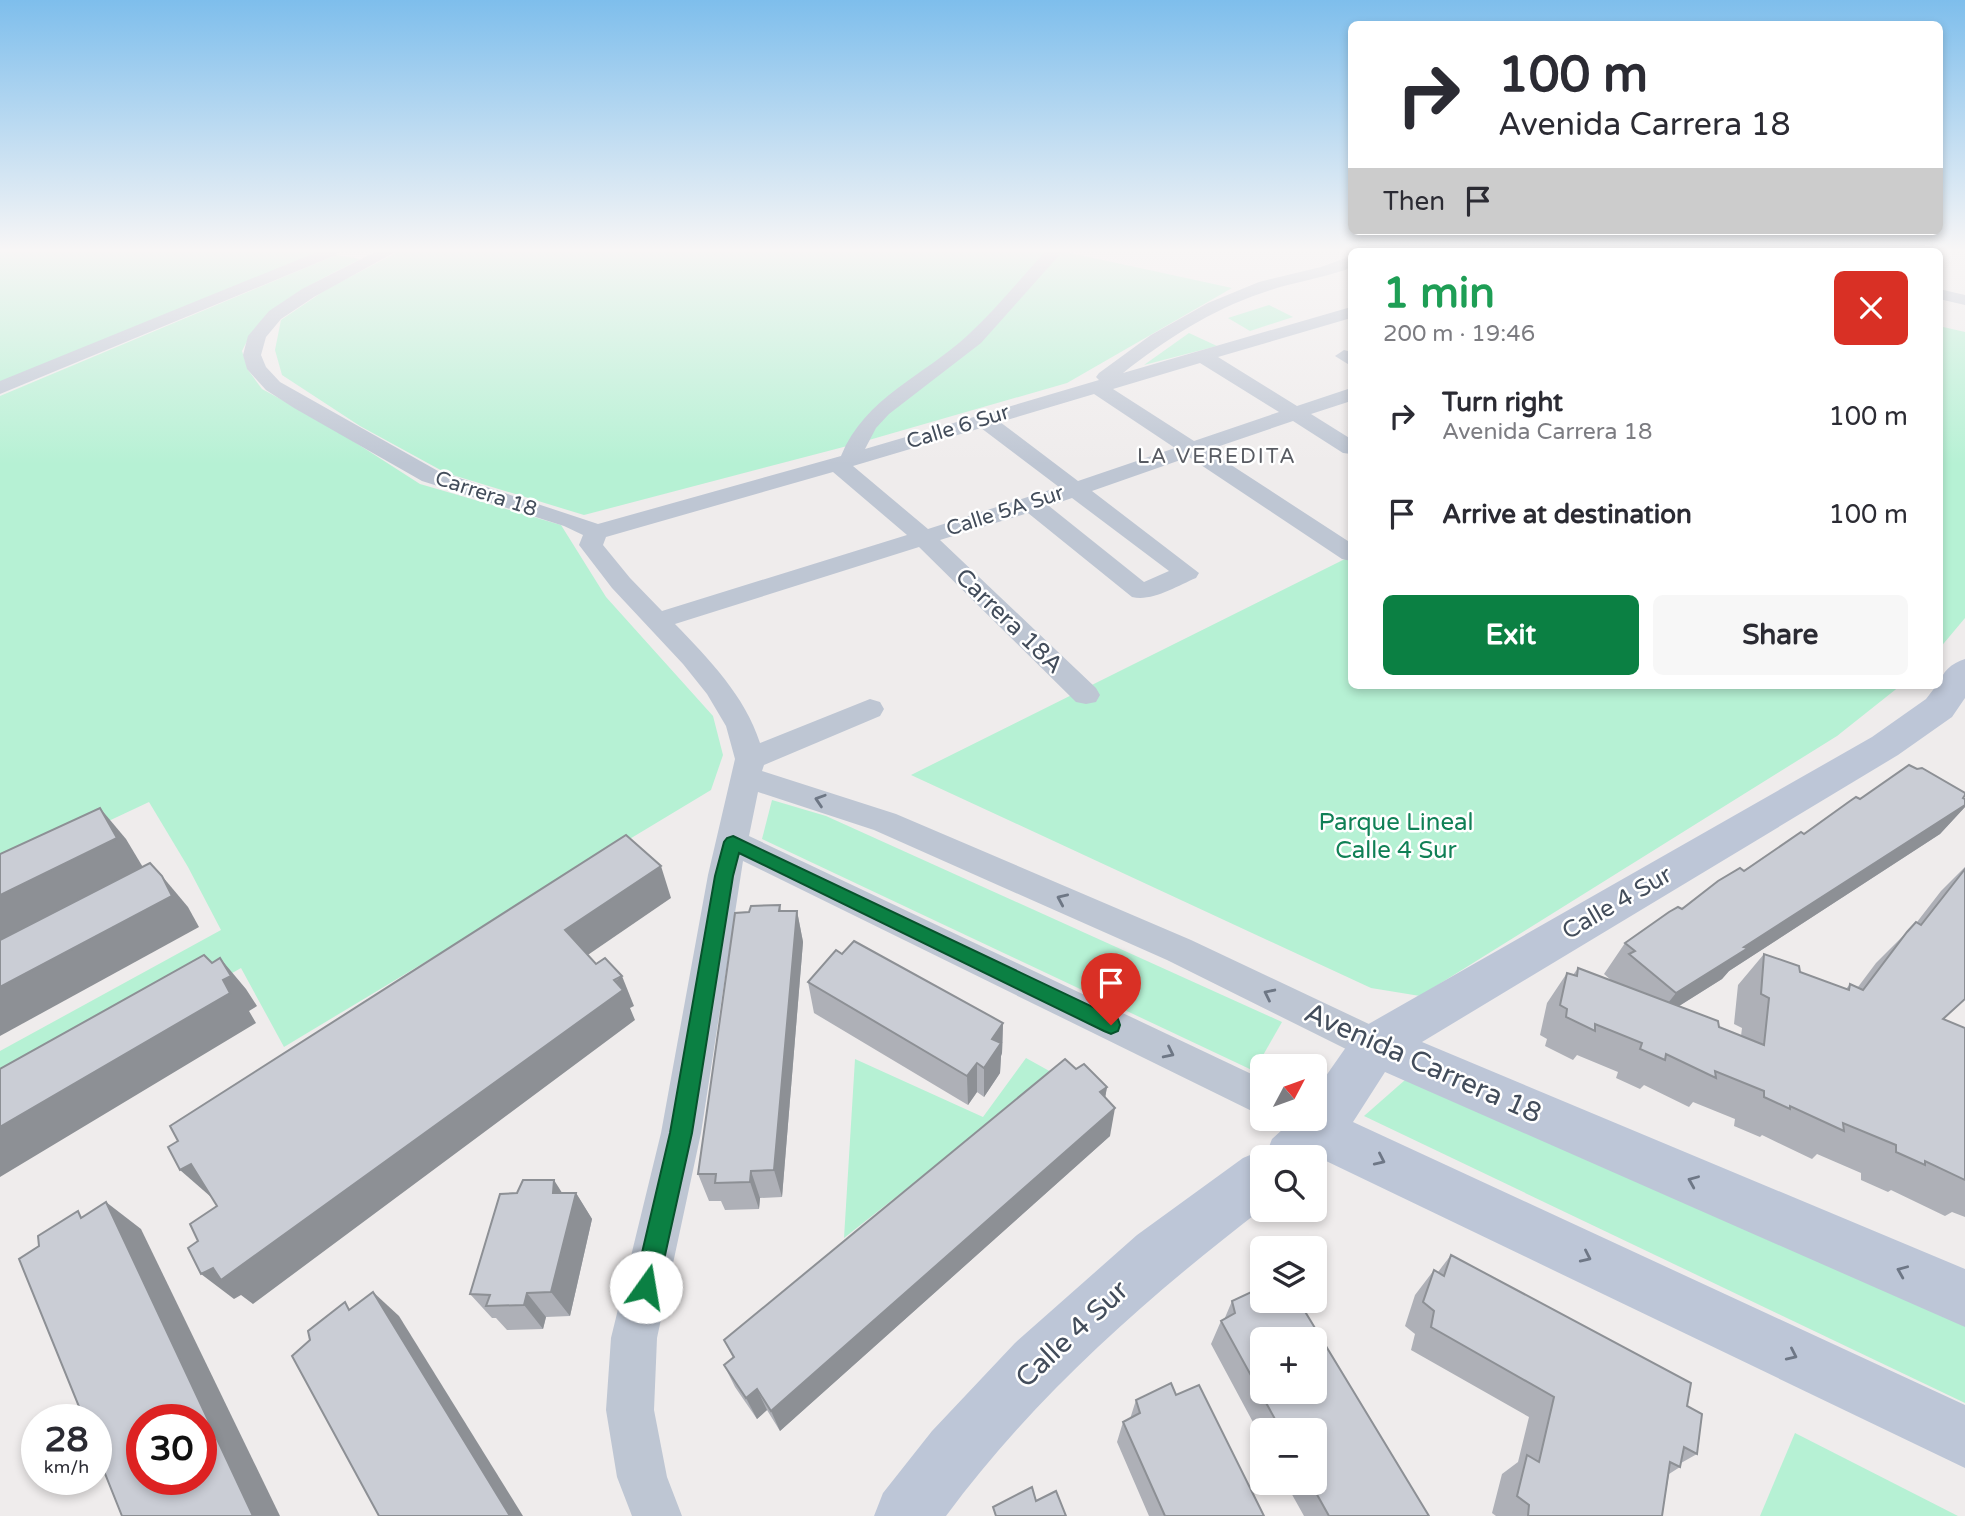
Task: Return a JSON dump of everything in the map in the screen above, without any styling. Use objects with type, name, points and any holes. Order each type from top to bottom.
[{"type":"main road","name":"Calle 4 Sur","points":[[1302,1135],[1375,1045],[1885,746],[1939,708],[1965,671]]},
{"type":"main road","name":"Avenida Carrera 18","points":[[1375,1045],[1965,1297]]},
{"type":"main road","points":[[1302,1135],[1965,1437]]},
{"type":"main road","name":"Calle 4 Sur","points":[[906,1516],[954,1453],[1036,1364],[1157,1255],[1250,1185]]},
{"type":"street","points":[[0,388],[158,323]]},
{"type":"street","name":"Carrera 18","points":[[268,323],[257,336],[252,355],[257,369],[273,386],[301,404],[430,476],[572,521],[596,532]]},
{"type":"street","points":[[844,462],[877,413],[963,349],[988,323]]},
{"type":"street","points":[[1186,323],[1138,352],[1095,386],[1348,552]]},
{"type":"street","name":"Calle 6 Sur","points":[[596,532],[844,462],[1308,323]]},
{"type":"street","points":[[1203,356],[1348,446]]},
{"type":"street","name":"Calle 5A Sur","points":[[657,621],[1032,504],[1348,395]]},
{"type":"street","points":[[984,420],[1187,573],[1141,592],[1032,504]]},
{"type":"street","name":"Carrera 18A","points":[[844,462],[1086,695]]},
{"type":"street","points":[[596,532],[591,545],[718,689],[740,726],[749,768],[724,876],[681,1133],[635,1338],[630,1410],[642,1477],[657,1516]]},
{"type":"street","points":[[749,768],[870,709]]},
{"type":"street","name":"Avenida Carrera 18","points":[[749,768],[885,822],[1179,950],[1375,1045]]},
{"type":"street","points":[[733,842],[1250,1092]]},
{"type":"green space","points":[[0,323],[148,323],[0,384]]},
{"type":"green space","points":[[175,323],[261,323],[242,351],[248,370],[262,389],[328,425],[420,484],[561,525],[606,597],[713,716],[723,755],[711,790],[284,1047],[241,968],[0,1105],[0,1051],[221,930],[188,867],[149,802],[0,872],[0,396]]},
{"type":"green space","points":[[280,323],[1172,323],[1067,383],[855,444],[584,515],[446,473],[360,426],[282,375],[275,350]]},
{"type":"green space","points":[[1236,323],[1275,323],[1250,331]]},
{"type":"green space","points":[[1943,327],[1965,332],[1965,618],[1943,644]]},
{"type":"green space","points":[[1189,333],[1217,346],[1144,365]]},
{"type":"green space","name":"Parque Lineal Calle 4 Sur","points":[[1348,557],[1348,689],[1896,689],[1837,736],[1420,996],[1371,988],[911,775]]},
{"type":"green space","points":[[772,800],[826,816],[1282,1022],[1264,1054],[1250,1054],[1250,1069],[762,839]]},
{"type":"green space","points":[[1026,1058],[1053,1073],[844,1238],[855,1059],[983,1117]]},
{"type":"green space","points":[[1405,1080],[1965,1324],[1965,1403],[1364,1116]]},
{"type":"green space","points":[[1795,1433],[1958,1516],[1760,1516]]},
{"type":"building","points":[[1909,765],[1922,768],[1965,793],[1965,805],[1676,993],[1629,954],[1635,951],[1625,943],[1669,912],[1678,907],[1682,909],[1718,881],[1740,868],[1744,871],[1801,832],[1804,834],[1856,797],[1860,799]]},
{"type":"building","points":[[100,808],[117,838],[0,895],[0,854]]},
{"type":"building","points":[[626,835],[661,866],[565,930],[596,964],[605,958],[622,976],[614,980],[623,990],[221,1280],[213,1268],[201,1274],[188,1248],[198,1241],[190,1224],[217,1206],[191,1164],[180,1170],[168,1147],[178,1141],[170,1126]]},
{"type":"building","points":[[150,863],[162,876],[172,896],[0,987],[0,940]]},
{"type":"building","points":[[1965,869],[1965,999],[1943,1019],[1965,1028],[1965,1180],[1925,1161],[1925,1165],[1896,1152],[1896,1145],[1843,1123],[1844,1131],[1790,1106],[1790,1109],[1764,1097],[1764,1091],[1715,1071],[1716,1078],[1666,1054],[1665,1060],[1640,1049],[1642,1043],[1595,1024],[1595,1031],[1566,1017],[1567,1009],[1560,1005],[1567,973],[1577,976],[1578,968],[1718,1021],[1719,1027],[1764,1045],[1769,998],[1761,994],[1764,954],[1799,966],[1800,972],[1849,990],[1850,984],[1863,990],[1907,932],[1916,922],[1921,925]]},
{"type":"building","points":[[780,905],[779,911],[797,911],[774,1170],[751,1171],[750,1182],[715,1183],[716,1174],[698,1174],[735,913],[749,912],[751,906]]},
{"type":"building","points":[[854,941],[1003,1023],[992,1039],[1001,1043],[984,1068],[977,1063],[967,1076],[808,982],[836,950],[842,954]]},
{"type":"building","points":[[204,955],[212,963],[220,958],[231,976],[223,980],[230,993],[0,1127],[0,1069]]},
{"type":"building","points":[[1065,1059],[1076,1069],[1084,1064],[1107,1087],[1100,1092],[1115,1108],[771,1411],[757,1389],[746,1398],[724,1365],[734,1357],[724,1340]]},
{"type":"building","points":[[523,1180],[554,1180],[553,1193],[576,1193],[551,1292],[527,1293],[524,1305],[486,1306],[490,1295],[470,1294],[500,1194],[517,1193]]},
{"type":"building","points":[[106,1202],[201,1404],[126,1404],[126,1495],[217,1495],[217,1439],[253,1516],[122,1516],[112,1491],[112,1404],[78,1404],[19,1259],[39,1246],[38,1236],[78,1211],[81,1218]]},
{"type":"building","points":[[1451,1255],[1691,1383],[1687,1406],[1702,1414],[1697,1454],[1684,1447],[1680,1467],[1670,1462],[1662,1516],[1528,1516],[1529,1505],[1517,1496],[1527,1455],[1539,1462],[1554,1397],[1431,1327],[1434,1311],[1423,1302],[1434,1270],[1444,1276]]},
{"type":"building","points":[[373,1292],[510,1516],[379,1516],[292,1356],[310,1340],[308,1331],[345,1302],[349,1310]]},
{"type":"building","points":[[1250,1293],[1250,1313],[1306,1313],[1314,1327],[1250,1327],[1250,1374],[1221,1321],[1235,1313],[1232,1301]]},
{"type":"building","points":[[1327,1348],[1429,1516],[1329,1516],[1317,1495],[1327,1495],[1327,1418],[1274,1418],[1267,1404],[1327,1404]]},
{"type":"building","points":[[1171,1383],[1176,1395],[1199,1385],[1250,1488],[1250,1495],[1254,1495],[1264,1516],[1165,1516],[1123,1422],[1140,1413],[1136,1400]]},
{"type":"building","points":[[1032,1487],[1036,1501],[1056,1491],[1066,1516],[996,1516],[993,1507]]},
{"type":"district","name":"LA VEREDITA","points":[[1217,456]]},
{"type":"route","points":[[646,1287],[681,1133],[724,876],[733,842],[1111,1025]]}]
